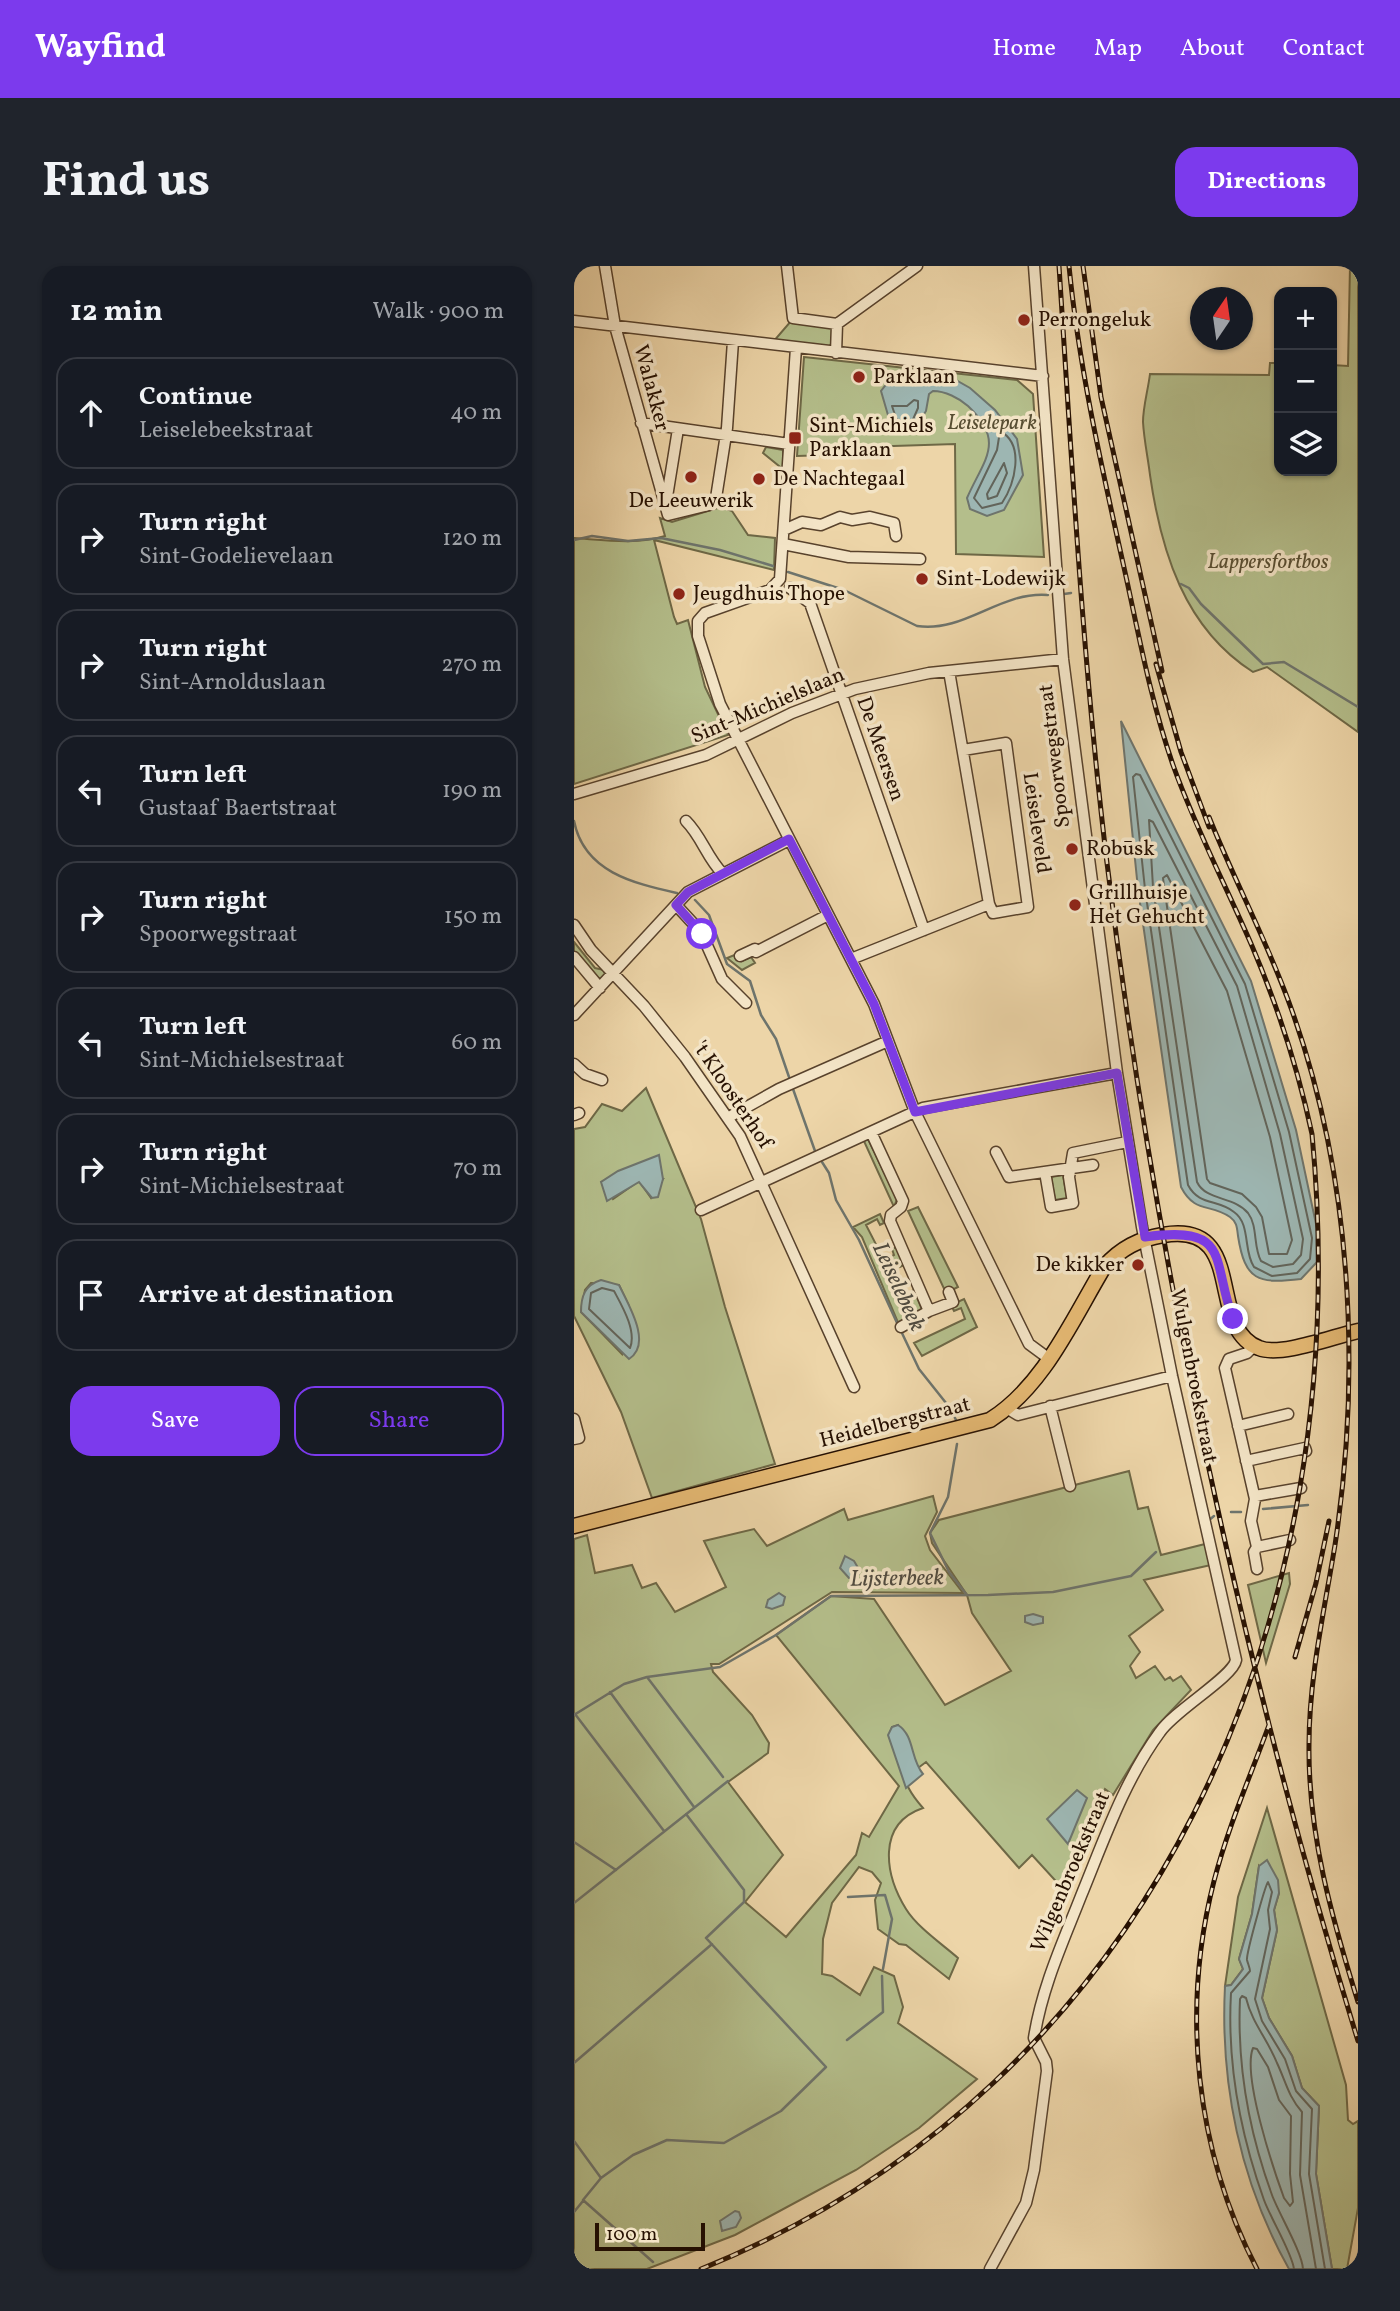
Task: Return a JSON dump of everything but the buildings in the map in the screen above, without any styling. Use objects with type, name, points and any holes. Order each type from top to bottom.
[{"type":"main road","points":[[1145,1237],[1183,1233],[1208,1245],[1221,1265],[1233,1319],[1254,1346],[1272,1351],[1358,1331]]},
{"type":"main road","name":"Heidelbergstraat","points":[[574,1526],[990,1420],[1008,1409],[1034,1381],[1104,1267],[1117,1254],[1145,1237]]},
{"type":"street","name":"Walakker","points":[[605,266],[615,326],[668,513]]},
{"type":"street","points":[[787,266],[793,318],[837,324],[917,266]]},
{"type":"street","name":"Spoorwegstraat","points":[[1034,266],[1063,659],[1117,1073],[1145,1237]]},
{"type":"street","points":[[574,321],[1043,376]]},
{"type":"street","points":[[836,353],[837,324]]},
{"type":"street","points":[[678,429],[668,513],[714,501],[724,437],[733,341]]},
{"type":"street","points":[[796,348],[783,544],[777,585],[705,613],[697,625],[716,694],[851,960],[888,1041],[915,1112],[1029,1344],[1048,1358]]},
{"type":"street","points":[[641,423],[724,437],[789,444]]},
{"type":"street","points":[[784,530],[802,522],[821,525],[835,518],[870,517],[894,523],[895,536]]},
{"type":"street","points":[[783,544],[849,557],[920,559]]},
{"type":"street","name":"De Meersen","points":[[790,588],[810,603],[924,930]]},
{"type":"street","name":"Sint-Michielslaan","points":[[574,794],[706,755],[840,694],[895,679],[1063,659]]},
{"type":"street","points":[[851,960],[989,904],[949,671]]},
{"type":"street","name":"Leiseleveld","points":[[962,750],[1006,743],[1028,907],[993,913],[989,904]]},
{"type":"street","points":[[685,821],[697,832],[713,864],[723,874]]},
{"type":"street","points":[[688,892],[789,839]]},
{"type":"street","points":[[574,1015],[713,864]]},
{"type":"street","points":[[676,905],[701,932],[722,979],[746,1003]]},
{"type":"street","points":[[740,956],[755,949],[756,952],[828,915]]},
{"type":"street","name":"'t Kloosterhof","points":[[574,925],[612,974],[654,1017],[729,1117],[763,1182],[854,1387]]},
{"type":"street","points":[[574,957],[600,988]]},
{"type":"street","points":[[729,1117],[779,1089],[888,1041]]},
{"type":"street","points":[[574,1082],[578,1068],[602,1080]]},
{"type":"street","points":[[701,1210],[915,1112],[1117,1073]]},
{"type":"street","points":[[871,1132],[903,1201],[889,1219],[929,1311]]},
{"type":"street","points":[[1045,1172],[1051,1207],[1073,1203],[1071,1168],[1075,1150],[1127,1142]]},
{"type":"street","points":[[996,1152],[1009,1177],[1093,1165]]},
{"type":"street","name":"Wulgenbroekstraat","points":[[1145,1237],[1204,1522]]},
{"type":"street","points":[[901,1327],[929,1311],[953,1302],[949,1292]]},
{"type":"street","points":[[1254,1346],[1247,1353],[1229,1359],[1225,1368],[1255,1496],[1251,1521],[1257,1547],[1254,1552],[1257,1569]]},
{"type":"street","points":[[1008,1409],[1018,1415],[1172,1376]]},
{"type":"street","points":[[1050,1406],[1070,1486]]},
{"type":"street","points":[[1238,1426],[1288,1414]]},
{"type":"street","points":[[574,1419],[579,1437],[574,1439]]},
{"type":"street","points":[[1247,1461],[1305,1448],[1306,1451]]},
{"type":"street","points":[[1255,1496],[1301,1488]]},
{"type":"street","name":"Wilgenbroekstraat","points":[[990,2269],[1030,2191],[1043,2119],[1047,2071],[1046,2062],[1034,2038],[1060,1945],[1117,1808],[1153,1742],[1177,1713],[1229,1675],[1235,1665],[1231,1628],[1204,1522]]},
{"type":"street","points":[[1257,1547],[1290,1540]]},
{"type":"green space","name":"Lappersfortbos","points":[[1350,266],[1358,266],[1358,732],[1267,667],[1253,672],[1229,654],[1209,633],[1193,610],[1180,586],[1161,532],[1143,422],[1150,374],[1269,375],[1270,363],[1274,363],[1274,476],[1337,476],[1337,365],[1348,366]]},
{"type":"green space","points":[[791,321],[833,326],[831,347],[773,342]]},
{"type":"green space","name":"Leiselepark","points":[[804,357],[1017,380],[1033,394],[1044,557],[956,554],[955,444],[863,447],[863,454],[797,456]]},
{"type":"green space","points":[[766,447],[783,450],[784,470],[763,453]]},
{"type":"green space","points":[[721,507],[732,511],[748,535],[775,538],[774,570],[654,540],[674,617],[677,624],[688,620],[705,687],[728,735],[574,784],[574,538],[620,541],[654,539],[665,536],[660,518],[672,522]]},
{"type":"green space","points":[[574,942],[595,968],[604,970],[605,977],[598,981],[574,953]]},
{"type":"green space","points":[[737,954],[742,961],[751,957],[755,963],[742,970],[727,958]]},
{"type":"green space","points":[[646,1088],[701,1219],[725,1307],[775,1464],[652,1498],[621,1412],[574,1316],[574,1129],[585,1127],[602,1104],[622,1111]],"holes":[[[663,1179],[651,1198],[639,1181],[613,1199],[602,1182]],[[591,1283],[619,1285],[629,1306],[622,1354],[581,1312],[585,1290]]]},
{"type":"green space","points":[[867,1137],[897,1199],[894,1207],[863,1139]]},
{"type":"green space","points":[[1063,1175],[1067,1198],[1055,1200],[1051,1177]]},
{"type":"green space","points":[[918,1207],[958,1287],[946,1293],[908,1211]]},
{"type":"green space","points":[[880,1214],[884,1223],[880,1225],[877,1219],[866,1225],[884,1260],[894,1255],[892,1249],[896,1247],[904,1265],[900,1267],[897,1261],[887,1267],[901,1302],[912,1298],[910,1292],[914,1290],[922,1310],[899,1325],[862,1237],[853,1227]]},
{"type":"green space","points":[[964,1299],[977,1327],[922,1356],[914,1343],[965,1319],[961,1308],[954,1311],[951,1305]]},
{"type":"green space","points":[[1129,1471],[1138,1509],[1148,1507],[1161,1555],[1205,1544],[1211,1565],[1144,1580],[1163,1610],[1129,1636],[1140,1652],[1130,1666],[1136,1678],[1155,1666],[1165,1680],[1170,1677],[1173,1681],[1181,1676],[1191,1690],[1153,1730],[1113,1795],[1105,1789],[1063,1889],[1032,1855],[1019,1868],[926,1762],[918,1768],[898,1725],[892,1727],[890,1740],[908,1787],[923,1808],[908,1816],[891,1838],[889,1852],[893,1881],[911,1916],[958,1958],[949,1979],[906,1945],[899,1944],[878,1929],[875,1900],[881,1883],[872,1872],[859,1867],[832,1903],[823,1939],[822,1974],[832,1976],[860,1995],[874,1967],[894,1976],[903,2007],[898,2023],[977,2079],[919,2128],[856,2170],[735,2235],[647,2269],[574,2269],[574,1539],[587,1535],[595,1573],[632,1565],[642,1588],[656,1583],[675,1612],[726,1587],[704,1541],[754,1529],[767,1546],[844,1509],[848,1520],[933,1496],[937,1512],[925,1536],[930,1550],[963,1593],[832,1592],[719,1664],[711,1664],[713,1672],[752,1715],[769,1743],[768,1753],[728,1782],[783,1855],[745,1902],[786,1937],[856,1855],[862,1833],[869,1837],[899,1786],[776,1635],[831,1596],[874,1599],[945,1705],[1011,1671],[972,1613],[967,1595],[932,1543],[930,1533],[939,1520]]},
{"type":"green space","points":[[1289,1573],[1290,1584],[1266,1663],[1248,1585]]},
{"type":"green space","points":[[1267,1808],[1346,2085],[1348,2120],[1353,2124],[1358,2121],[1358,2208],[1347,2269],[1332,2269],[1316,2174],[1319,2106],[1302,2088],[1292,2056],[1269,2018],[1262,1998],[1277,1930],[1274,1910],[1279,1893],[1259,1866],[1252,1914],[1239,1959],[1243,1969],[1231,1985],[1225,1986],[1238,1897]]},
{"type":"water","points":[[905,374],[954,379],[970,388],[995,410],[1017,439],[1023,475],[1004,510],[987,516],[970,509],[967,498],[985,461],[989,441],[980,419],[968,406],[947,394],[933,391],[929,394],[926,411],[915,429],[903,433],[890,422],[881,391],[892,377]]},
{"type":"water","points":[[1121,721],[1251,981],[1296,1130],[1319,1238],[1317,1262],[1301,1279],[1274,1281],[1256,1276],[1245,1262],[1234,1221],[1223,1213],[1197,1205],[1181,1187],[1138,889]]},
{"type":"water","points":[[659,1155],[663,1179],[658,1197],[652,1198],[639,1182],[607,1201],[601,1182],[618,1171]]},
{"type":"water","points":[[601,1280],[619,1285],[636,1324],[639,1344],[629,1359],[581,1312],[585,1292]]},
{"type":"water","points":[[845,1556],[854,1561],[860,1571],[857,1579],[849,1578],[840,1568]]},
{"type":"water","points":[[779,1593],[785,1597],[783,1605],[772,1609],[766,1607],[768,1600]]},
{"type":"water","points":[[1033,1614],[1043,1617],[1043,1623],[1033,1625],[1025,1622],[1025,1616]]},
{"type":"water","points":[[898,1725],[907,1735],[923,1774],[906,1788],[888,1735],[892,1727]]},
{"type":"water","points":[[1077,1790],[1087,1798],[1068,1844],[1047,1819]]},
{"type":"water","points":[[1267,1860],[1278,1880],[1279,1893],[1274,1910],[1277,1930],[1262,1998],[1269,2018],[1292,2056],[1302,2088],[1319,2106],[1316,2174],[1332,2269],[1289,2269],[1272,2236],[1246,2167],[1230,2096],[1224,2023],[1225,1986],[1231,1985],[1243,1969],[1239,1959],[1252,1914],[1259,1866]]},
{"type":"water","points":[[735,2211],[739,2212],[741,2218],[736,2227],[722,2231],[720,2221]]},
{"type":"waterway","name":"Leiselebeek","points":[[574,540],[592,536],[628,541],[661,538],[720,550],[773,566]]},
{"type":"waterway","name":"Leiselebeek","points":[[788,572],[844,590],[917,626],[951,624],[1014,599],[1048,595]]},
{"type":"waterway","name":"Leiselebeek","points":[[1181,584],[1189,588],[1201,604],[1263,664],[1284,662],[1358,707]]},
{"type":"waterway","name":"Leiselebeek","points":[[1064,594],[1071,593]]},
{"type":"waterway","name":"Leiselebeek","points":[[574,821],[579,838],[599,864],[644,885],[677,893]]},
{"type":"waterway","name":"Leiselebeek","points":[[695,900],[709,915],[727,964],[750,981],[761,1015],[776,1039],[789,1077]]},
{"type":"waterway","name":"Leiselebeek","points":[[793,1089],[815,1151]]},
{"type":"waterway","name":"Leiselebeek","points":[[822,1162],[829,1173],[836,1200],[859,1240],[898,1325]]},
{"type":"waterway","name":"Leiselebeek","points":[[901,1331],[919,1369],[950,1408],[956,1420]]},
{"type":"waterway","name":"Leiselebeek","points":[[957,1444],[948,1497],[930,1533],[949,1572],[967,1595]]},
{"type":"waterway","name":"Lijsterbeek","points":[[1263,1509],[1308,1505]]},
{"type":"waterway","name":"Lijsterbeek","points":[[1231,1512],[1241,1512]]},
{"type":"waterway","name":"Lijsterbeek","points":[[1208,1521],[1214,1516]]},
{"type":"waterway","name":"Lijsterbeek","points":[[574,1715],[624,1684],[647,1677],[720,1667],[776,1635],[831,1596],[1053,1592],[1131,1576],[1156,1552]]},
{"type":"waterway","points":[[647,1677],[723,1777]]},
{"type":"waterway","points":[[610,1692],[694,1807]]},
{"type":"waterway","points":[[575,1714],[664,1831]]},
{"type":"waterway","points":[[574,1903],[728,1781]]},
{"type":"waterway","points":[[601,2178],[633,2155],[667,2140],[724,2143],[781,2111],[826,2067],[706,1938],[744,1902],[744,1890],[686,1814]]},
{"type":"waterway","points":[[574,1842],[616,1870]]},
{"type":"waterway","points":[[848,1897],[885,1895],[892,1919],[883,1969]]},
{"type":"waterway","points":[[574,2063],[712,1944]]},
{"type":"waterway","points":[[847,2040],[883,2012],[882,1976]]},
{"type":"waterway","points":[[574,2141],[601,2178],[583,2200],[653,2262]]},
{"type":"waterway","points":[[574,2212],[583,2201]]},
{"type":"railway","points":[[1059,266],[1091,714],[1107,863],[1150,1161],[1177,1310],[1240,1605],[1315,1896],[1358,2041]]},
{"type":"railway","points":[[701,2269],[859,2187],[994,2082],[1106,1957],[1194,1814],[1258,1657],[1300,1489],[1318,1314],[1312,1134],[1294,1062],[1270,992],[1182,788],[1158,715],[1139,639],[1092,415],[1069,266]]},
{"type":"railway","points":[[1083,266],[1101,397],[1162,671]]},
{"type":"railway","points":[[1156,664],[1181,752],[1209,827]]},
{"type":"railway","points":[[1209,817],[1272,960],[1305,1051],[1327,1139],[1341,1228],[1348,1318],[1347,1432],[1338,1522],[1314,1670],[1309,1745],[1313,1811],[1323,1876],[1358,2002]]},
{"type":"railway","points":[[1295,1657],[1316,1583],[1329,1521]]},
{"type":"railway","points":[[1257,2269],[1219,2176],[1207,2128],[1200,2079],[1198,1979],[1214,1881],[1269,1725]]},
{"type":"place","name":"Perrongeluk","points":[[1024,320]]},
{"type":"place","name":"Parklaan","points":[[859,377]]},
{"type":"place","name":"Sint-Michiels Parklaan","points":[[795,438]]},
{"type":"place","name":"De Leeuwerik","points":[[691,477]]},
{"type":"place","name":"De Nachtegaal","points":[[759,479]]},
{"type":"place","name":"Sint-Lodewijk","points":[[922,579]]},
{"type":"place","name":"Jeugdhuis Thope","points":[[679,594]]},
{"type":"place","name":"Robūsk","points":[[1072,849]]},
{"type":"place","name":"Grillhuisje Het Gehucht","points":[[1075,905]]},
{"type":"place","name":"De kikker","points":[[1138,1265]]},
{"type":"route","points":[[702,934],[676,905],[688,892],[789,839],[874,1004],[915,1112],[923,1108],[1117,1073],[1145,1237],[1183,1233],[1208,1245],[1221,1265],[1233,1319]]}]
